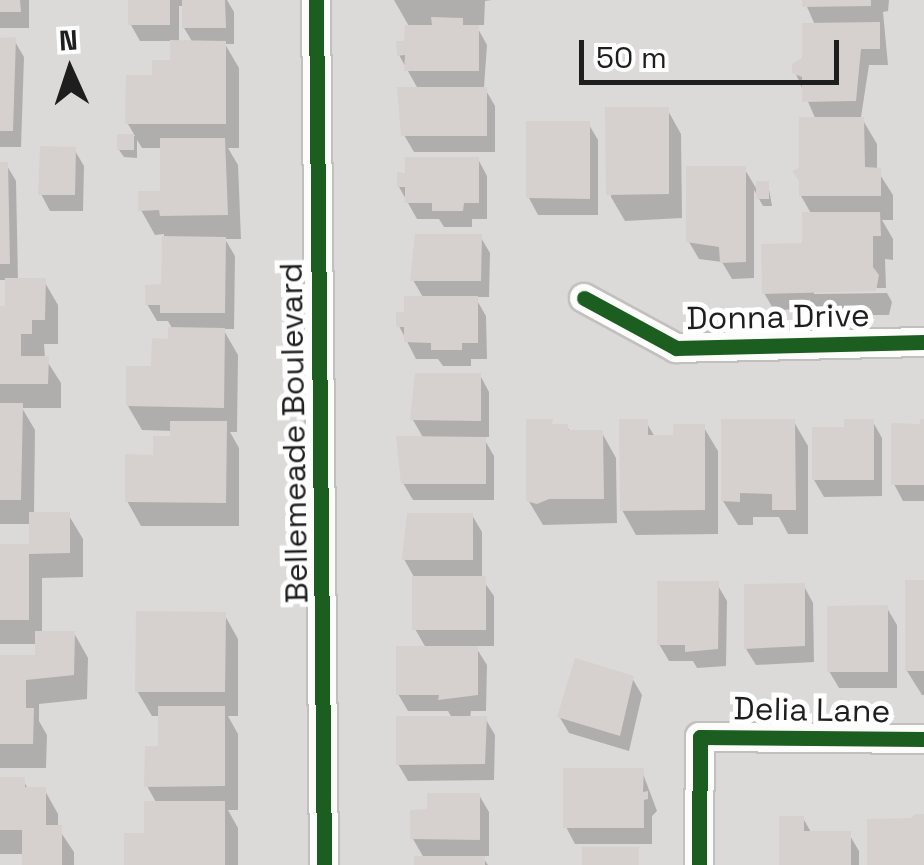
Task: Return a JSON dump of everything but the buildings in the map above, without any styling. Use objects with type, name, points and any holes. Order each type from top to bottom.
[{"type":"street","name":"Bellemeade Boulevard","points":[[316,0],[324,865]]},
{"type":"street","name":"Donna Drive","points":[[584,298],[676,348],[924,342]]},
{"type":"street","name":"Delia Lane","points":[[699,865],[700,737],[924,739]]},
{"type":"shaded area","points":[[0,0],[924,0],[924,865],[0,865]]},
{"type":"cycle path","points":[[316,0],[324,865]]},
{"type":"cycle path","points":[[584,298],[676,348],[924,342]]},
{"type":"cycle path","points":[[699,865],[700,737],[924,739]]}]
